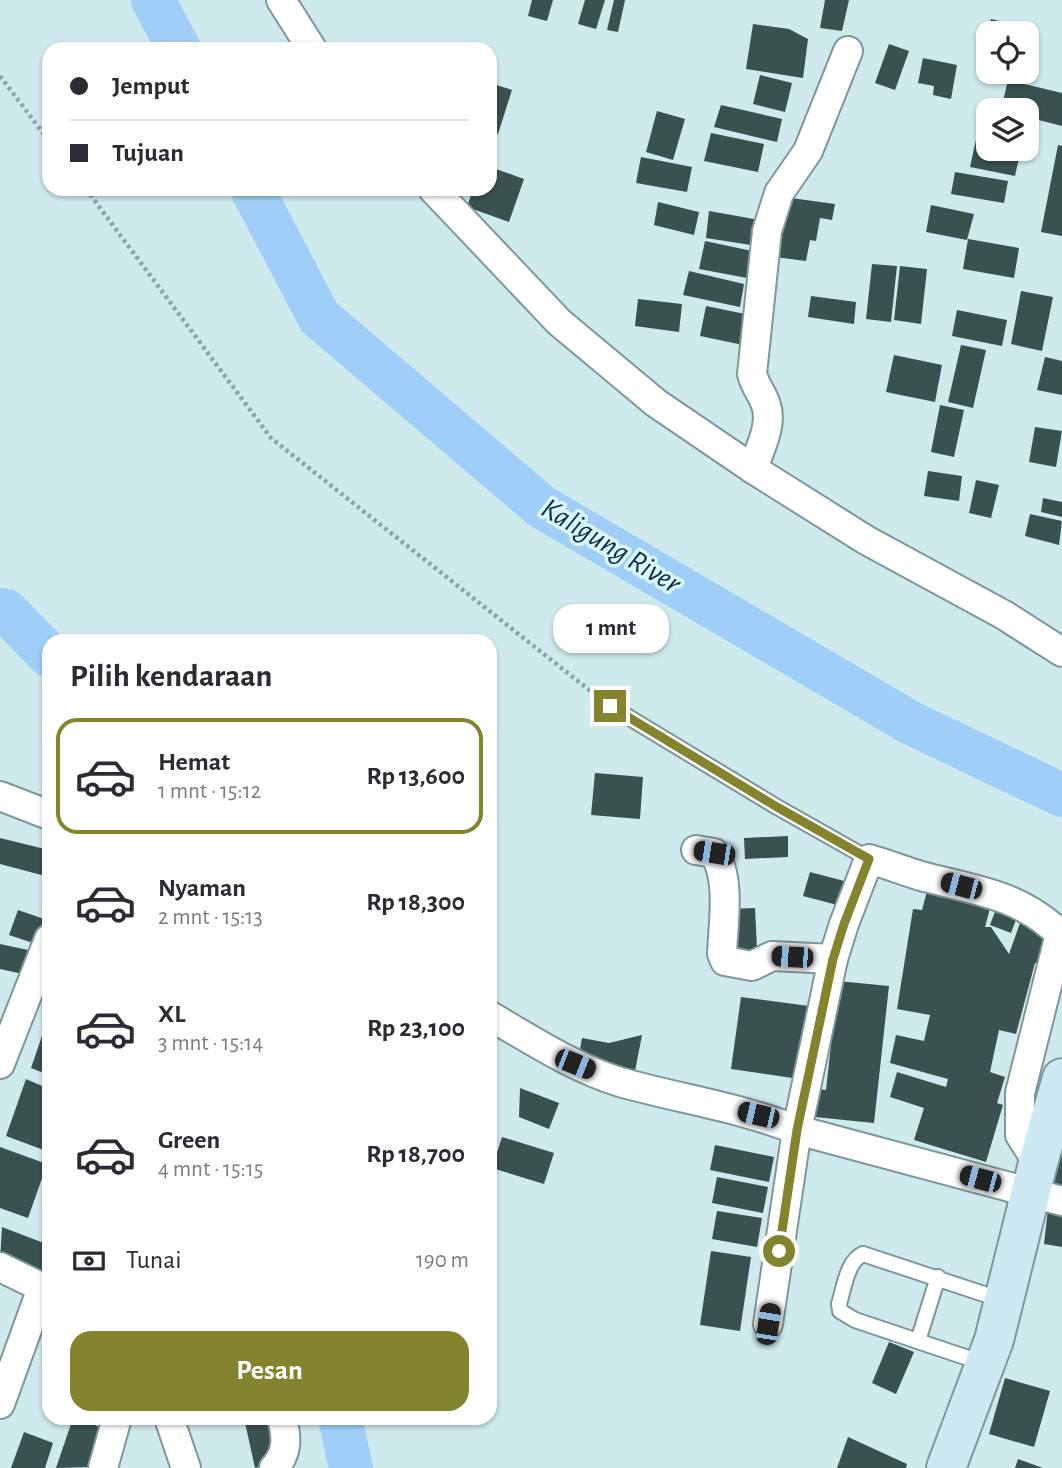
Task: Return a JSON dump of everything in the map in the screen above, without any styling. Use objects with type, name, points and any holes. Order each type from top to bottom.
[{"type":"main road","points":[[946,1468],[994,1340],[1004,1300],[1044,1186],[1062,1079]]},
{"type":"street","points":[[281,0],[308,42]]},
{"type":"street","points":[[752,469],[768,424],[767,407],[754,384],[752,374],[767,231],[779,193],[808,150],[848,51]]},
{"type":"street","points":[[440,196],[559,322],[656,402],[752,469],[866,540],[1004,615],[1062,652]]},
{"type":"street","points":[[0,796],[42,812]]},
{"type":"street","points":[[696,850],[714,853],[721,863],[725,900],[722,954],[725,961],[752,967],[772,956],[833,959]]},
{"type":"street","points":[[768,1324],[797,1130],[833,959],[869,859],[917,875],[1005,897],[1041,917],[1059,934],[1020,1093],[1020,1135],[1044,1186]]},
{"type":"street","points":[[0,1064],[42,957]]},
{"type":"street","points":[[497,1020],[575,1064],[618,1081],[758,1115],[797,1130],[1044,1186]]},
{"type":"street","points":[[0,1267],[42,1288]]},
{"type":"street","points":[[0,1404],[42,1297]]},
{"type":"street","points":[[103,1468],[115,1425]]},
{"type":"street","points":[[171,1425],[186,1468]]},
{"type":"street","points":[[274,1468],[284,1457],[286,1445],[283,1425]]},
{"type":"lane","points":[[610,706],[869,859]]},
{"type":"lane","points":[[985,1363],[855,1320],[840,1311],[839,1304],[852,1264],[856,1257],[863,1254],[1004,1300]]},
{"type":"lane","points":[[918,1341],[938,1277]]},
{"type":"path","points":[[0,76],[42,132]]},
{"type":"path","points":[[91,196],[271,438],[610,706]]},
{"type":"building","points":[[532,0],[553,0],[547,21],[528,16]]},
{"type":"building","points":[[585,0],[605,0],[596,29],[578,24]]},
{"type":"building","points":[[614,0],[625,0],[618,32],[607,30]]},
{"type":"building","points":[[825,0],[849,0],[842,31],[820,28]]},
{"type":"building","points":[[753,24],[789,29],[808,39],[803,78],[746,69]]},
{"type":"building","points":[[889,44],[909,51],[895,90],[875,83]]},
{"type":"building","points":[[923,58],[957,65],[951,99],[933,95],[934,86],[918,83]]},
{"type":"building","points":[[760,75],[792,83],[785,112],[753,104]]},
{"type":"building","points":[[1007,84],[1025,84],[1062,93],[1062,126],[1039,120],[1039,98],[1004,98]]},
{"type":"building","points":[[497,85],[512,90],[497,134]]},
{"type":"building","points":[[721,105],[782,119],[777,142],[714,127]]},
{"type":"building","points":[[657,111],[685,119],[673,160],[646,152]]},
{"type":"building","points":[[711,133],[764,144],[758,172],[704,161]]},
{"type":"building","points":[[976,140],[976,161],[1018,161],[1015,176],[970,167]]},
{"type":"building","points":[[1058,145],[1062,146],[1062,236],[1041,232]]},
{"type":"building","points":[[641,157],[692,167],[687,192],[636,183]]},
{"type":"building","points":[[497,169],[524,179],[509,222],[467,207],[471,196],[497,196]]},
{"type":"building","points":[[955,172],[1008,181],[1004,203],[951,194]]},
{"type":"building","points":[[784,197],[835,204],[832,220],[820,218],[816,241],[810,240],[806,261],[775,257]]},
{"type":"building","points":[[658,202],[699,212],[694,235],[654,225]]},
{"type":"building","points":[[931,205],[974,214],[967,240],[926,232]]},
{"type":"building","points":[[709,211],[754,219],[751,245],[706,238]]},
{"type":"building","points":[[968,239],[1019,248],[1014,278],[963,269]]},
{"type":"building","points":[[705,241],[752,251],[747,278],[699,269]]},
{"type":"building","points":[[872,264],[897,266],[891,322],[866,319]]},
{"type":"building","points":[[900,266],[927,269],[921,324],[894,320]]},
{"type":"building","points":[[689,271],[744,284],[740,307],[683,295]]},
{"type":"building","points":[[1021,291],[1053,297],[1042,351],[1011,344]]},
{"type":"building","points":[[811,296],[856,302],[854,324],[808,317]]},
{"type":"building","points":[[638,299],[682,304],[679,332],[635,326]]},
{"type":"building","points":[[706,306],[750,315],[743,345],[700,336]]},
{"type":"building","points":[[957,310],[1007,320],[1002,346],[952,336]]},
{"type":"building","points":[[961,345],[986,350],[973,408],[948,402]]},
{"type":"building","points":[[894,355],[942,365],[935,402],[886,392]]},
{"type":"building","points":[[1045,357],[1062,361],[1062,395],[1037,390]]},
{"type":"building","points":[[940,405],[964,410],[954,457],[931,452]]},
{"type":"building","points":[[1035,427],[1062,431],[1056,467],[1029,462]]},
{"type":"building","points":[[928,471],[962,476],[959,501],[924,496]]},
{"type":"building","points":[[976,480],[999,485],[991,518],[969,513]]},
{"type":"building","points":[[1043,498],[1062,502],[1062,517],[1041,512]]},
{"type":"building","points":[[1030,514],[1062,521],[1059,545],[1025,536]]},
{"type":"building","points":[[595,773],[643,777],[640,819],[591,815]]},
{"type":"building","points":[[788,836],[788,857],[745,859],[744,838]]},
{"type":"building","points":[[0,838],[42,848],[42,875],[0,864]]},
{"type":"building","points":[[810,872],[848,882],[841,906],[803,896]]},
{"type":"building","points":[[927,891],[990,908],[985,927],[991,927],[1009,954],[1020,923],[1052,934],[1041,965],[1035,963],[1016,1034],[999,1030],[990,1072],[1005,1077],[997,1103],[1003,1105],[986,1162],[914,1140],[924,1108],[890,1097],[897,1072],[946,1087],[948,1079],[890,1063],[896,1035],[924,1041],[930,1015],[897,1009],[913,909],[922,910]]},
{"type":"building","points":[[999,901],[1020,909],[1011,933],[990,925]]},
{"type":"building","points":[[755,908],[757,949],[732,950],[730,909]]},
{"type":"building","points":[[18,910],[42,918],[39,945],[9,935]]},
{"type":"building","points":[[0,944],[28,950],[23,974],[0,969]]},
{"type":"building","points":[[838,981],[889,986],[874,1123],[815,1117],[818,1089],[826,1090]]},
{"type":"building","points":[[741,997],[809,1006],[799,1079],[731,1069]]},
{"type":"building","points":[[642,1035],[635,1071],[578,1061],[582,1038],[609,1043]]},
{"type":"building","points":[[42,1036],[42,1072],[31,1068]]},
{"type":"building","points":[[26,1079],[42,1086],[42,1149],[6,1136]]},
{"type":"building","points":[[520,1088],[559,1103],[549,1129],[519,1117]]},
{"type":"building","points":[[1062,1122],[1062,1189],[1040,1181]]},
{"type":"building","points":[[502,1137],[554,1153],[544,1184],[497,1170],[497,1152]]},
{"type":"building","points":[[715,1145],[774,1157],[769,1182],[710,1170]]},
{"type":"building","points":[[0,1147],[42,1162],[42,1178],[28,1218],[0,1208]]},
{"type":"building","points":[[717,1177],[768,1187],[763,1213],[712,1203]]},
{"type":"building","points":[[1048,1209],[1062,1213],[1062,1247],[1044,1244]]},
{"type":"building","points":[[717,1211],[762,1218],[757,1247],[712,1239]]},
{"type":"building","points":[[2,1227],[42,1242],[42,1278],[0,1261]]},
{"type":"building","points":[[711,1251],[751,1257],[740,1331],[700,1325]]},
{"type":"building","points":[[889,1342],[914,1352],[896,1394],[872,1383]]},
{"type":"building","points":[[1005,1378],[1050,1391],[1034,1447],[989,1434]]},
{"type":"building","points":[[71,1425],[96,1425],[101,1429],[91,1467],[56,1468]]},
{"type":"building","points":[[246,1425],[271,1425],[279,1462],[255,1468]]},
{"type":"building","points":[[24,1432],[53,1443],[45,1468],[11,1468]]},
{"type":"building","points":[[848,1437],[907,1464],[906,1468],[837,1468]]},
{"type":"building","points":[[1018,1459],[1043,1468],[1015,1468]]},
{"type":"waterway","name":"Kaligung River","points":[[153,0],[175,42]]},
{"type":"waterway","name":"Kaligung River","points":[[256,196],[319,317],[542,507],[911,723],[1062,795]]},
{"type":"waterway","points":[[0,610],[6,611],[42,648]]},
{"type":"waterway","points":[[342,1425],[351,1468]]},
{"type":"route","points":[[610,706],[869,859],[833,959],[797,1130],[779,1251]]}]
